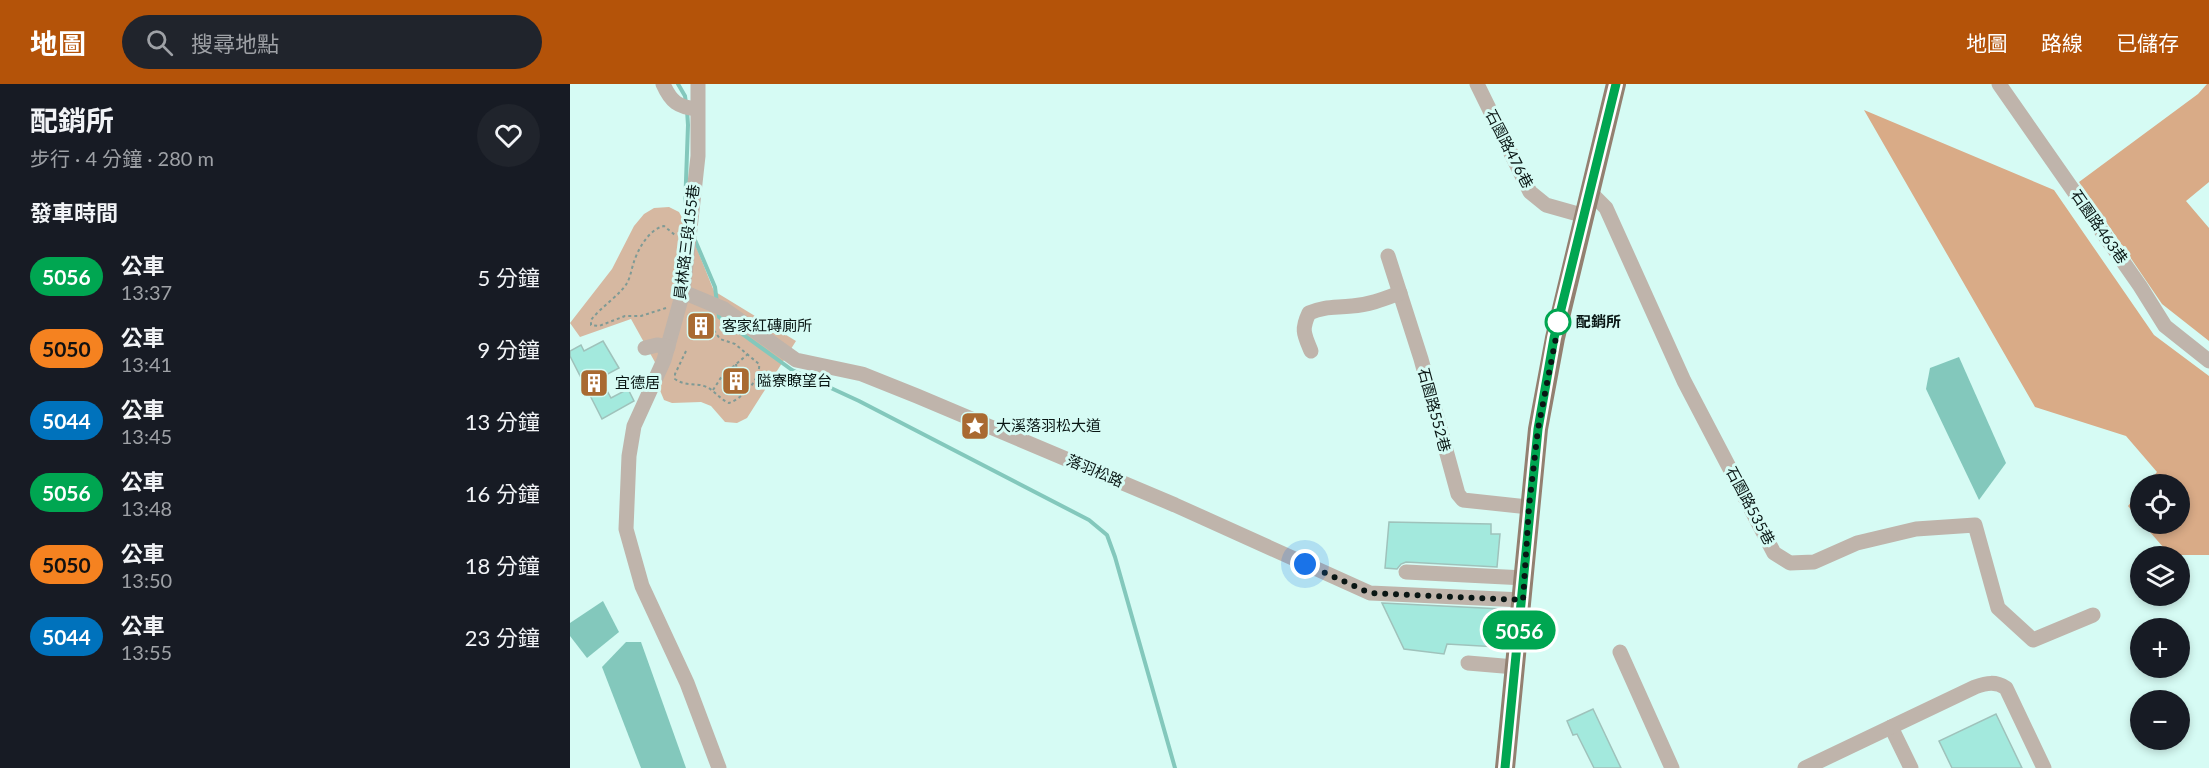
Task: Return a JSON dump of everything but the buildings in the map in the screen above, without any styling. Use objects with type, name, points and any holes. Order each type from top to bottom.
[{"type":"main road","points":[[1505,768],[1538,429],[1554,338],[1617,84]]},
{"type":"street","points":[[663,84],[668,95],[690,108]]},
{"type":"street","name":"員林路三段155巷","points":[[698,84],[690,108],[698,156],[681,299],[664,360],[634,426],[628,456],[626,529],[642,586],[687,683],[719,768]]},
{"type":"street","name":"石園路476巷","points":[[1478,84],[1530,192],[1546,205],[1584,216]]},
{"type":"street","name":"石園路463巷","points":[[1999,84],[2140,286],[2165,326],[2209,361]]},
{"type":"street","name":"石園路535巷","points":[[1590,192],[1606,208],[1684,381],[1774,553],[1790,563],[1814,562],[1857,543],[1906,532],[1975,525],[1998,608],[2033,640],[2093,615]]},
{"type":"street","name":"石園路552巷","points":[[1388,256],[1458,494],[1463,500],[1529,507]]},
{"type":"street","points":[[1311,351],[1303,331],[1303,325],[1309,313],[1325,306],[1353,306],[1378,301],[1400,293]]},
{"type":"street","name":"落羽松路","points":[[681,299],[714,310],[796,360],[862,374],[917,396],[1175,506],[1370,593],[1523,600]]},
{"type":"street","points":[[645,348],[657,345],[668,346]]},
{"type":"street","points":[[1406,572],[1509,579],[1525,578]]},
{"type":"street","points":[[1620,651],[1672,768]]},
{"type":"street","points":[[1468,663],[1515,667]]},
{"type":"street","points":[[1806,768],[1975,687],[1988,683],[1997,683],[2006,688],[2044,768]]},
{"type":"street","points":[[1891,727],[1911,768]]},
{"type":"path","points":[[689,239],[679,239],[664,226],[652,231],[637,253],[629,281],[598,310],[591,320],[591,325],[599,326],[625,316],[641,316],[681,299],[698,310],[714,310]]},
{"type":"path","points":[[687,326],[714,310]]},
{"type":"path","points":[[686,351],[675,374],[675,379],[680,383],[704,386],[722,401],[729,403],[735,401],[757,376],[760,371],[759,364],[735,344],[720,339],[714,310]]},
{"type":"path","points":[[712,391],[722,376],[748,354]]},
{"type":"path","points":[[759,364],[763,361]]},
{"type":"path","points":[[736,364],[736,372]]},
{"type":"shaded area","points":[[2209,84],[2209,182],[2186,201],[2209,228],[2209,341],[2162,304],[2079,182],[2198,94]]},
{"type":"shaded area","points":[[1864,110],[2054,190],[2154,335],[2209,376],[2209,555],[2190,555],[2190,546],[2162,546],[2152,534],[2190,534],[2190,474],[2155,474],[2157,472],[2126,436],[2035,407]]},
{"type":"shaded area","points":[[669,207],[679,212],[693,239],[714,291],[796,341],[747,418],[737,423],[725,422],[711,406],[701,402],[672,403],[664,400],[659,388],[656,364],[631,319],[580,337],[570,323],[612,269],[634,226],[644,214],[654,208]]},
{"type":"shaded area","points":[[1959,357],[2006,463],[1979,500],[1926,389],[1930,368]]},
{"type":"shaded area","points":[[603,601],[619,632],[587,658],[570,636],[570,623]]},
{"type":"shaded area","points":[[626,642],[641,642],[686,768],[641,768],[602,667]]},
{"type":"waterway","points":[[678,84],[686,103]]},
{"type":"waterway","points":[[685,208],[687,110]]},
{"type":"waterway","points":[[695,240],[715,287],[717,303]]},
{"type":"waterway","points":[[718,310],[719,317],[792,370],[859,401],[1089,520],[1107,535],[1175,768]]},
{"type":"bus line","name":"5056","points":[[1505,768],[1538,429],[1554,338],[1616,84]]},
{"type":"place","name":"配銷所","points":[[1558,322]]},
{"type":"place","name":"客家紅磚廁所","points":[[701,326]]},
{"type":"place","name":"隘寮瞭望台","points":[[736,381]]},
{"type":"place","name":"宜德居","points":[[594,383]]},
{"type":"place","name":"大溪落羽松大道","points":[[975,426]]},
{"type":"route","points":[[1305,564],[1370,593],[1523,600],[1529,507],[1538,429],[1554,338],[1560,317],[1558,322]]}]
